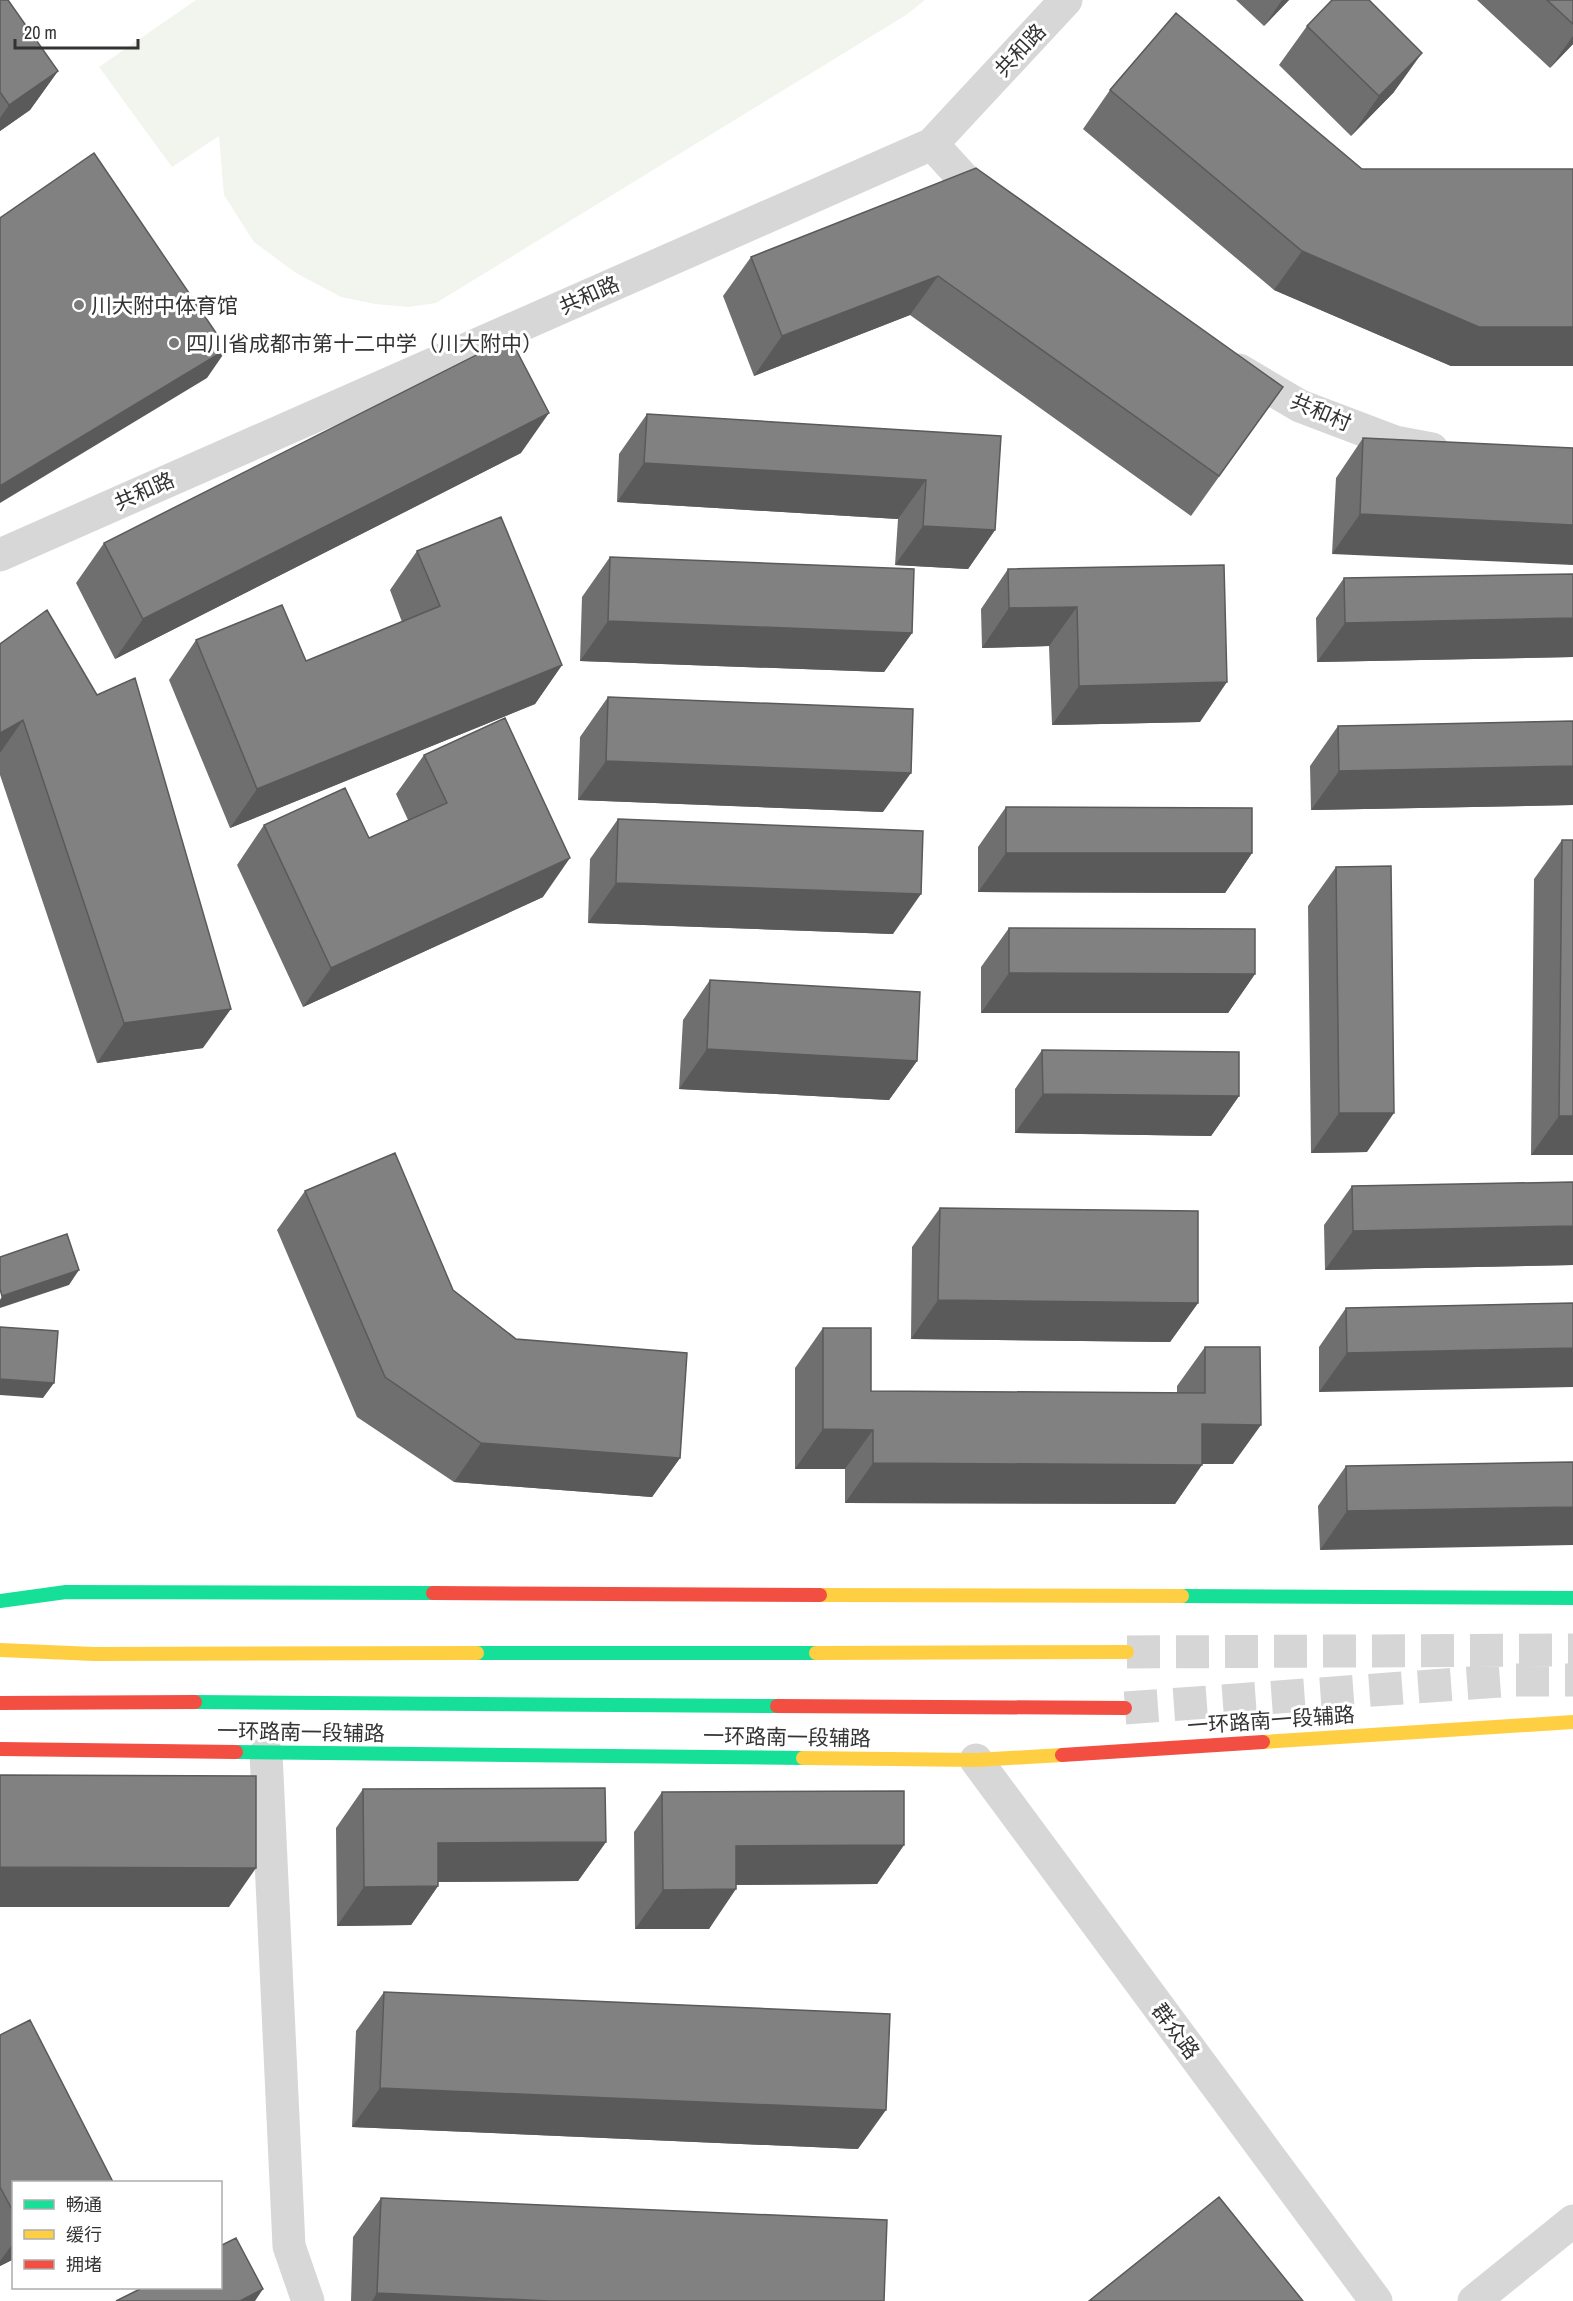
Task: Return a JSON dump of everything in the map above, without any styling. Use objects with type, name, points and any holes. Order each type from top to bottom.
[{"type":"main road","points":[[0,1601],[66,1592],[1573,1598]]},
{"type":"main road","points":[[0,1650],[94,1653],[1127,1652]]},
{"type":"main road","points":[[0,1703],[96,1701],[1125,1708]]},
{"type":"main road","name":"一环路南一段辅路","points":[[0,1749],[976,1761],[1573,1722]]},
{"type":"street","name":"共和路","points":[[0,555],[932,144],[1066,0]]},
{"type":"street","points":[[932,144],[975,190],[1018,226]]},
{"type":"street","name":"共和村","points":[[1218,357],[1300,406],[1395,442],[1463,455]]},
{"type":"street","points":[[266,1753],[289,2246],[309,2301]]},
{"type":"street","name":"群众路","points":[[976,1761],[1376,2301]]},
{"type":"street","points":[[1474,2301],[1573,2221]]},
{"type":"shaded area","points":[[196,0],[925,0],[906,15],[436,303],[408,307],[375,304],[341,297],[296,273],[254,242],[224,195],[219,136],[172,167],[99,67]]},
{"type":"building","points":[[0,0],[8,0],[58,71],[9,105],[0,92]]},
{"type":"building","points":[[1332,0],[1369,0],[1422,53],[1379,96],[1307,26]]},
{"type":"building","points":[[1547,0],[1573,0],[1573,24]]},
{"type":"building","points":[[1176,13],[1362,169],[1573,169],[1573,327],[1479,327],[1302,251],[1110,90]]},
{"type":"building","name":"川大附中体育馆","points":[[94,153],[227,349],[0,486],[0,218]]},
{"type":"building","points":[[976,168],[1283,387],[1219,476],[938,276],[782,336],[751,257]]},
{"type":"building","points":[[510,338],[549,413],[143,619],[104,543]]},
{"type":"building","points":[[647,414],[1001,436],[995,530],[923,526],[926,480],[644,463]]},
{"type":"building","points":[[1363,438],[1573,448],[1573,525],[1360,514]]},
{"type":"building","points":[[501,517],[562,665],[257,789],[196,640],[282,605],[306,661],[440,606],[417,551]]},
{"type":"building","points":[[610,557],[914,569],[912,633],[608,621]]},
{"type":"building","points":[[1224,565],[1227,682],[1079,686],[1077,607],[1009,608],[1008,569]]},
{"type":"building","points":[[1573,574],[1573,618],[1345,623],[1344,578]]},
{"type":"building","points":[[47,610],[97,695],[135,678],[231,1009],[124,1023],[23,720],[0,733],[0,644]]},
{"type":"building","points":[[608,697],[913,709],[911,773],[606,761]]},
{"type":"building","points":[[505,718],[570,858],[331,968],[264,825],[345,788],[369,838],[447,803],[424,755]]},
{"type":"building","points":[[1573,721],[1573,766],[1339,771],[1338,726]]},
{"type":"building","points":[[1006,807],[1252,808],[1252,853],[1006,853]]},
{"type":"building","points":[[618,819],[923,831],[921,894],[616,883]]},
{"type":"building","points":[[1562,840],[1573,840],[1573,1116],[1559,1116]]},
{"type":"building","points":[[1391,866],[1394,1113],[1339,1113],[1336,867]]},
{"type":"building","points":[[1009,928],[1255,929],[1255,974],[1009,973]]},
{"type":"building","points":[[710,980],[920,992],[917,1061],[707,1049]]},
{"type":"building","points":[[1042,1050],[1239,1052],[1239,1096],[1043,1094]]},
{"type":"building","points":[[395,1153],[453,1290],[516,1339],[687,1353],[680,1458],[481,1443],[385,1377],[305,1191]]},
{"type":"building","points":[[1573,1182],[1573,1226],[1353,1231],[1352,1186]]},
{"type":"building","points":[[940,1208],[1198,1211],[1198,1303],[938,1300]]},
{"type":"building","points":[[67,1234],[79,1270],[2,1296],[0,1257]]},
{"type":"building","points":[[1573,1303],[1573,1348],[1347,1353],[1346,1308]]},
{"type":"building","points":[[0,1327],[58,1331],[54,1383],[0,1379]]},
{"type":"building","points":[[823,1328],[871,1328],[871,1391],[1205,1393],[1205,1347],[1260,1347],[1261,1425],[1202,1424],[1202,1465],[873,1463],[873,1430],[823,1429]]},
{"type":"building","points":[[1573,1462],[1573,1507],[1347,1511],[1346,1466]]},
{"type":"building","points":[[0,1775],[256,1776],[256,1868],[0,1867]]},
{"type":"building","points":[[605,1788],[606,1842],[438,1843],[438,1886],[364,1887],[363,1789]]},
{"type":"building","points":[[904,1791],[904,1845],[736,1846],[736,1889],[663,1890],[662,1792]]},
{"type":"building","points":[[384,1992],[890,2014],[886,2110],[380,2088]]},
{"type":"building","points":[[30,2020],[112,2181],[12,2181],[12,2209],[0,2187],[0,2035]]},
{"type":"building","points":[[1219,2197],[1303,2301],[1089,2301]]},
{"type":"building","points":[[381,2198],[887,2220],[884,2301],[549,2301],[377,2293]]},
{"type":"building","points":[[236,2238],[263,2289],[240,2301],[116,2301],[140,2289],[222,2289],[222,2245]]},
{"type":"tunnel","points":[[1127,1652],[1573,1650]]},
{"type":"tunnel","points":[[1125,1708],[1513,1680],[1573,1680]]},
{"type":"traffic: fast","points":[[0,1601],[66,1592],[433,1593]]},
{"type":"traffic: fast","points":[[1182,1596],[1573,1598]]},
{"type":"traffic: fast","points":[[477,1653],[816,1653]]},
{"type":"traffic: fast","points":[[195,1702],[777,1706]]},
{"type":"traffic: fast","points":[[236,1752],[803,1758]]},
{"type":"traffic: slow","points":[[820,1595],[1182,1596]]},
{"type":"traffic: slow","points":[[0,1650],[94,1654],[477,1653]]},
{"type":"traffic: slow","points":[[816,1653],[1127,1652]]},
{"type":"traffic: slow","points":[[1263,1742],[1573,1722]]},
{"type":"traffic: slow","points":[[803,1758],[976,1760],[1062,1755]]},
{"type":"traffic: jam","points":[[433,1593],[820,1595]]},
{"type":"traffic: jam","points":[[0,1703],[195,1702]]},
{"type":"traffic: jam","points":[[777,1706],[1125,1708]]},
{"type":"traffic: jam","points":[[1062,1755],[1263,1742]]},
{"type":"traffic: jam","points":[[0,1749],[236,1752]]},
{"type":"place","name":"川大附中体育馆","points":[[79,305]]},
{"type":"place","name":"四川省成都市第十二中学（川大附中）","points":[[174,343]]}]
